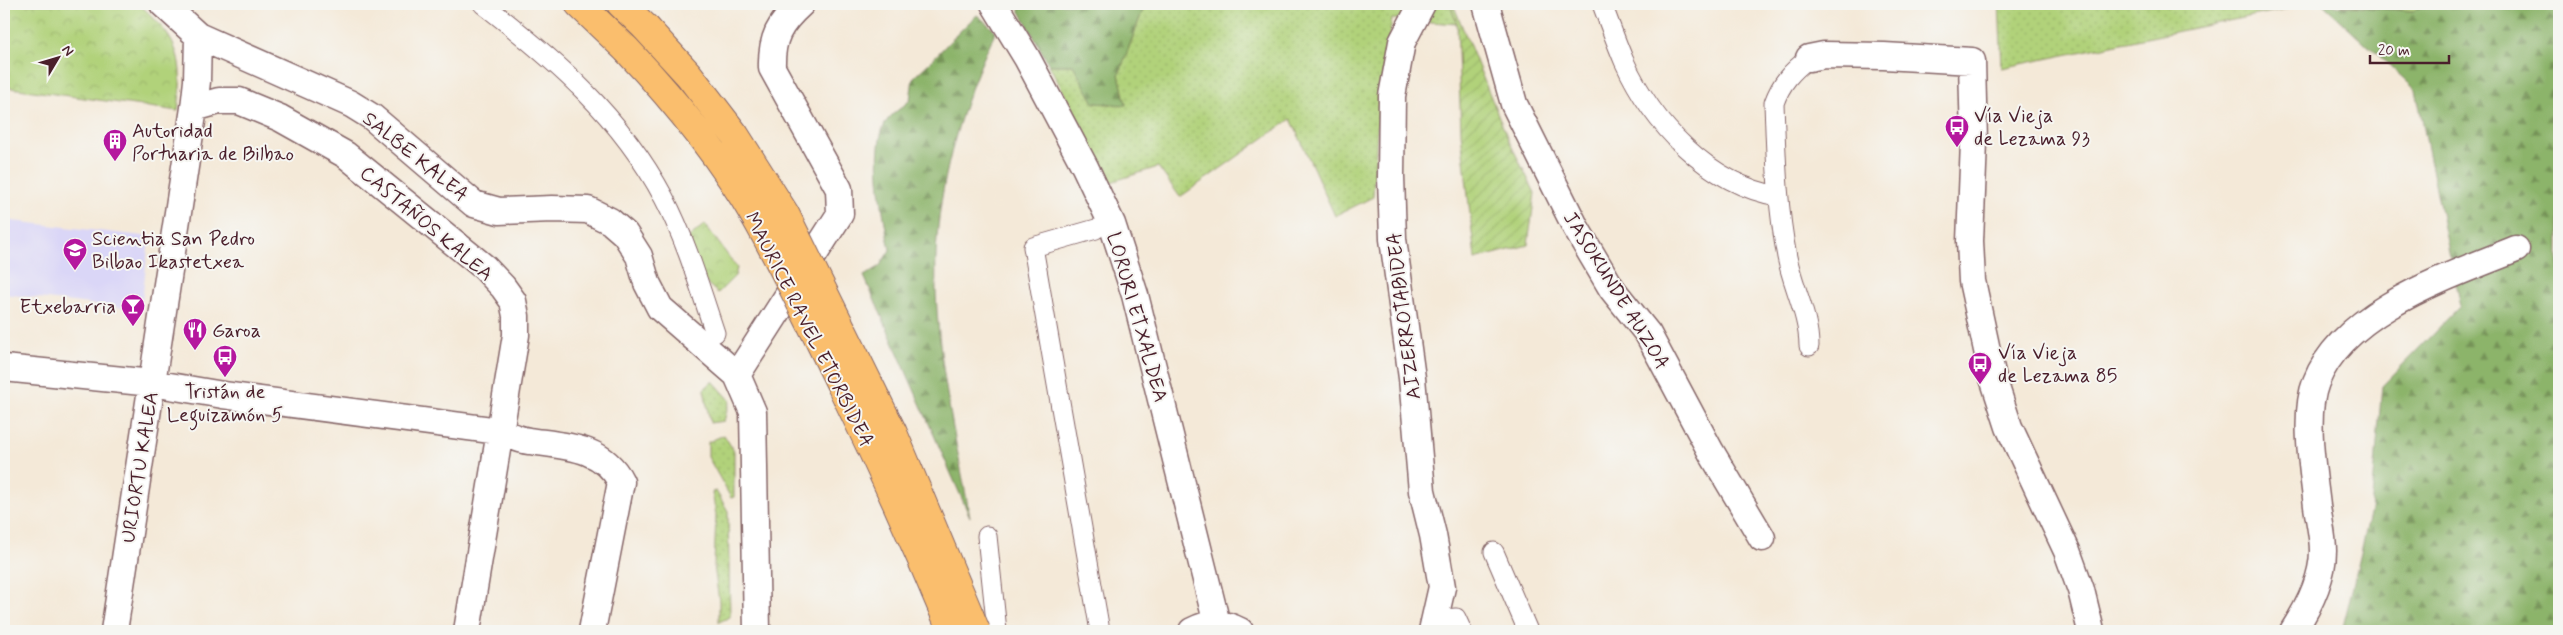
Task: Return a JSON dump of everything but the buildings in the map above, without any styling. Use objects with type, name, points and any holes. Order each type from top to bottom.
[{"type":"main road","name":"MAURICE RAVEL ETORBIDEA","points":[[621,4],[683,68],[735,134],[785,214],[893,433],[976,631]]},
{"type":"main road","name":"MAURICE RAVEL ETORBIDEA","points":[[581,5],[659,84],[722,166],[755,217],[798,296],[872,450],[952,631]]},
{"type":"street","name":"SALBE KALEA","points":[[164,4],[198,36],[351,104],[372,118],[474,204],[499,211],[588,210],[610,221],[624,234],[639,256],[647,282],[660,308],[737,375]]},
{"type":"street","points":[[483,4],[574,78],[610,117],[663,197],[690,259],[715,333]]},
{"type":"street","points":[[757,631],[753,412],[737,375],[840,214],[839,189],[772,68],[771,48],[781,24],[801,4]]},
{"type":"street","name":"LORURI ETXALDEA","points":[[994,4],[1032,67],[1085,167],[1112,224],[1135,294],[1228,627]]},
{"type":"street","name":"AIZERROTABIDEA","points":[[1422,4],[1402,42],[1392,96],[1391,176],[1393,239],[1412,378],[1422,491],[1433,535],[1442,587],[1434,625]]},
{"type":"street","name":"JASOKUNDE AUZOA","points":[[1486,4],[1514,104],[1576,228],[1612,289],[1648,334],[1711,452],[1762,538]]},
{"type":"street","points":[[1602,4],[1624,61],[1641,92],[1680,144],[1725,177],[1756,192],[1778,196]]},
{"type":"street","name":"URIORTU KALEA","points":[[114,631],[194,108],[198,36]]},
{"type":"street","points":[[1809,346],[1807,328],[1788,260],[1778,196],[1774,103],[1779,87],[1792,71],[1809,58],[1824,55],[1972,61],[1974,142],[1970,241],[1972,281],[1993,378],[2009,427],[2067,551],[2081,590],[2091,631]]},
{"type":"street","name":"CASTAÑOS KALEA","points":[[194,108],[219,101],[239,102],[280,118],[346,156],[484,267],[513,301],[516,316],[516,335],[467,631]]},
{"type":"street","name":"LORURI ETXALDEA","points":[[1096,229],[1033,247],[1100,631]]},
{"type":"street","points":[[2292,631],[2308,608],[2319,577],[2323,551],[2310,436],[2316,382],[2344,341],[2361,323],[2425,287],[2516,249]]},
{"type":"street","points":[[4,368],[152,383],[223,395],[499,431],[527,441],[556,443],[592,453],[608,462],[621,482],[592,631]]},
{"type":"street","points":[[987,536],[997,631]]},
{"type":"street","points":[[1494,552],[1528,631]]},
{"type":"street","points":[[1434,625],[1456,618],[1462,631]]},
{"type":"street","points":[[1192,631],[1202,626],[1228,627]]},
{"type":"shaded area","name":"Scientia San Pedro Bilbao Ikastetxea","points":[[4,220],[152,237],[148,248],[141,310],[4,294]]},
{"type":"green space","points":[[4,4],[139,4],[163,29],[176,51],[180,77],[178,111],[4,87]]},
{"type":"green space","points":[[1016,4],[1145,4],[1119,74],[1126,105],[1094,103],[1073,65],[1049,65]]},
{"type":"green space","points":[[1145,4],[1450,4],[1457,24],[1392,19],[1377,132],[1373,197],[1335,216],[1291,119],[1180,197],[1158,167],[1108,183],[1084,130],[1049,65],[1073,65],[1095,103],[1125,105],[1119,74]]},
{"type":"green space","points":[[1450,4],[1453,4],[1508,139],[1535,193],[1528,245],[1475,259],[1461,133],[1457,24]]},
{"type":"green space","points":[[1999,4],[2310,4],[2002,68]]},
{"type":"green space","points":[[2323,4],[2412,11],[2435,4],[2559,4],[2559,631],[2342,631],[2371,510],[2382,386],[2460,306],[2416,90]]},
{"type":"green space","points":[[2341,4],[2435,4],[2413,11]]},
{"type":"green space","points":[[977,15],[996,31],[975,78],[958,127],[941,202],[936,263],[939,337],[950,410],[970,517],[864,276],[879,267],[890,250],[878,168],[881,136],[885,124],[893,114],[910,100],[913,78]]},
{"type":"green space","points":[[705,224],[737,268],[735,276],[718,293],[704,281],[688,238]]},
{"type":"green space","points":[[713,381],[730,400],[724,421],[710,423],[704,389]]},
{"type":"green space","points":[[724,435],[734,451],[734,497],[731,498],[708,457],[708,442]]},
{"type":"green space","points":[[716,491],[728,511],[730,617],[719,622],[719,601],[714,566],[716,515],[712,492]]},
{"type":"place","name":"Vía Vieja de Lezama 93","points":[[1957,148]]},
{"type":"place","name":"Autoridad Portuaria de Bilbao","points":[[115,162]]},
{"type":"place","name":"Scientia San Pedro Bilbao Ikastetxea","points":[[75,271]]},
{"type":"place","name":"Etxebarria","points":[[133,327]]},
{"type":"place","name":"Garoa","points":[[195,351]]},
{"type":"place","name":"Tristán de Leguizamón 5","points":[[225,378]]},
{"type":"place","name":"Vía Vieja de Lezama 85","points":[[1980,385]]}]
